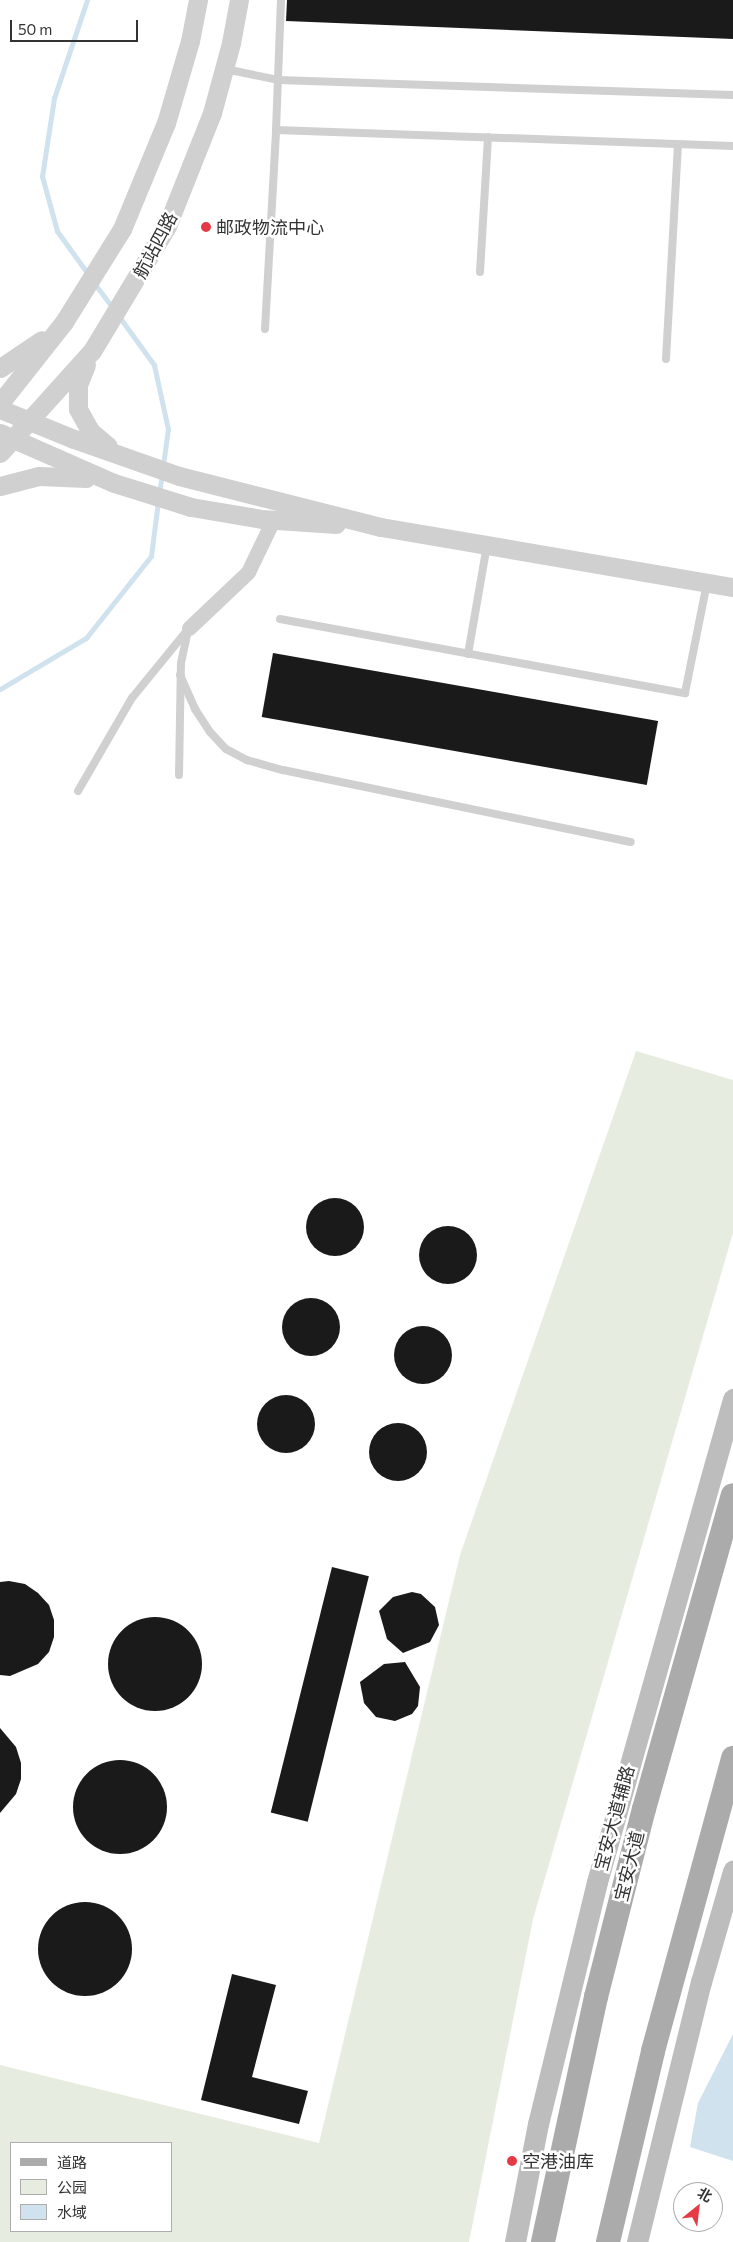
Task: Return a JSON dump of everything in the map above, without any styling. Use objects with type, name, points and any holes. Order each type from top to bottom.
[{"type":"main road","name":"宝安大道辅路","points":[[515,2242],[538,2124],[596,1882],[733,1399]]},
{"type":"main road","name":"宝安大道","points":[[543,2242],[598,1987],[644,1809],[733,1495]]},
{"type":"main road","points":[[608,2242],[655,2041],[733,1758]]},
{"type":"main road","points":[[637,2242],[701,1982],[733,1871]]},
{"type":"street","name":"航站四路","points":[[0,403],[64,322],[122,229],[169,114],[190,41],[198,0]]},
{"type":"street","name":"航站四路","points":[[0,453],[7,436],[30,421],[92,351],[150,256],[166,226],[201,145],[224,69],[239,0]]},
{"type":"street","points":[[0,368],[27,353],[64,322]]},
{"type":"street","points":[[92,351],[78,385],[77,398],[82,421],[102,443],[132,461]]},
{"type":"street","points":[[0,409],[132,461],[381,527],[733,587]]},
{"type":"street","points":[[7,436],[114,483],[191,507],[274,520],[381,527]]},
{"type":"street","points":[[0,486],[39,476],[58,475],[114,483]]},
{"type":"street","points":[[189,628],[248,572],[274,520]]},
{"type":"lane","points":[[265,329],[281,0]]},
{"type":"lane","points":[[224,69],[278,80],[733,95]]},
{"type":"lane","points":[[276,130],[733,146]]},
{"type":"lane","points":[[480,272],[488,137]]},
{"type":"lane","points":[[666,359],[678,144]]},
{"type":"lane","points":[[468,654],[487,545]]},
{"type":"lane","points":[[280,619],[685,693],[707,582]]},
{"type":"lane","points":[[179,775],[180,675],[189,628]]},
{"type":"lane","points":[[78,791],[132,698],[189,628]]},
{"type":"lane","points":[[180,675],[195,709],[210,732],[226,749],[247,760],[283,770],[631,842]]},
{"type":"green space","points":[[636,1051],[733,1080],[733,1233],[533,1919],[469,2242],[0,2242],[0,2065],[319,2143],[460,1555]]},
{"type":"water","points":[[733,2034],[733,2161],[690,2147],[698,2103]]},
{"type":"building","points":[[287,0],[733,0],[733,39],[286,21]]},
{"type":"building","points":[[273,653],[658,721],[647,785],[262,717]]},
{"type":"building","points":[[335,1198],[346,1200],[359,1211],[364,1227],[362,1238],[351,1251],[335,1256],[324,1254],[311,1243],[306,1227],[308,1216],[319,1203]]},
{"type":"building","points":[[448,1226],[459,1228],[472,1239],[477,1255],[475,1266],[464,1279],[448,1284],[437,1282],[424,1271],[419,1255],[421,1244],[432,1231]]},
{"type":"building","points":[[311,1298],[322,1300],[335,1311],[340,1327],[338,1338],[327,1351],[311,1356],[300,1354],[287,1343],[282,1327],[284,1316],[295,1303]]},
{"type":"building","points":[[423,1326],[434,1328],[447,1339],[452,1355],[450,1366],[439,1379],[423,1384],[412,1382],[399,1371],[394,1355],[396,1344],[407,1331]]},
{"type":"building","points":[[286,1395],[297,1397],[310,1408],[315,1424],[313,1435],[302,1448],[286,1453],[275,1451],[262,1440],[257,1424],[259,1413],[270,1400]]},
{"type":"building","points":[[398,1423],[409,1425],[422,1436],[427,1452],[425,1463],[414,1476],[398,1481],[387,1479],[374,1468],[369,1452],[371,1441],[382,1428]]},
{"type":"building","points":[[332,1567],[369,1576],[308,1822],[271,1812]]},
{"type":"building","points":[[9,1581],[25,1584],[38,1593],[49,1605],[54,1620],[54,1637],[49,1652],[38,1664],[10,1676],[0,1675],[0,1582]]},
{"type":"building","points":[[412,1592],[421,1594],[435,1607],[439,1625],[430,1642],[403,1653],[387,1639],[379,1611],[393,1597]]},
{"type":"building","points":[[155,1617],[173,1620],[188,1631],[199,1646],[202,1664],[199,1682],[188,1697],[173,1708],[155,1711],[137,1708],[122,1697],[111,1682],[108,1664],[111,1646],[122,1631],[137,1620]]},
{"type":"building","points":[[405,1662],[420,1687],[418,1706],[412,1714],[395,1721],[376,1717],[364,1703],[360,1682],[384,1664]]},
{"type":"building","points":[[0,1728],[16,1747],[21,1763],[21,1779],[16,1794],[0,1813]]},
{"type":"building","points":[[120,1760],[138,1763],[153,1774],[164,1789],[167,1807],[164,1825],[153,1840],[138,1851],[120,1854],[102,1851],[87,1840],[76,1825],[73,1807],[76,1789],[87,1774],[102,1763]]},
{"type":"building","points":[[85,1902],[103,1905],[119,1915],[129,1931],[132,1949],[129,1967],[119,1983],[103,1993],[85,1996],[67,1993],[51,1983],[41,1967],[38,1949],[41,1931],[51,1915],[67,1905]]},
{"type":"building","points":[[232,1974],[276,1985],[252,2077],[308,2091],[299,2124],[201,2100]]},
{"type":"waterway","points":[[87,0],[54,98],[42,176],[57,231],[88,274]]},
{"type":"waterway","points":[[94,283],[113,308]]},
{"type":"waterway","points":[[118,315],[154,365],[168,429],[163,466]]},
{"type":"waterway","points":[[159,493],[162,474]]},
{"type":"waterway","points":[[0,689],[86,638],[151,556],[158,501]]},
{"type":"place","name":"邮政物流中心","points":[[206,227]]},
{"type":"place","name":"空港油库","points":[[512,2161]]}]
